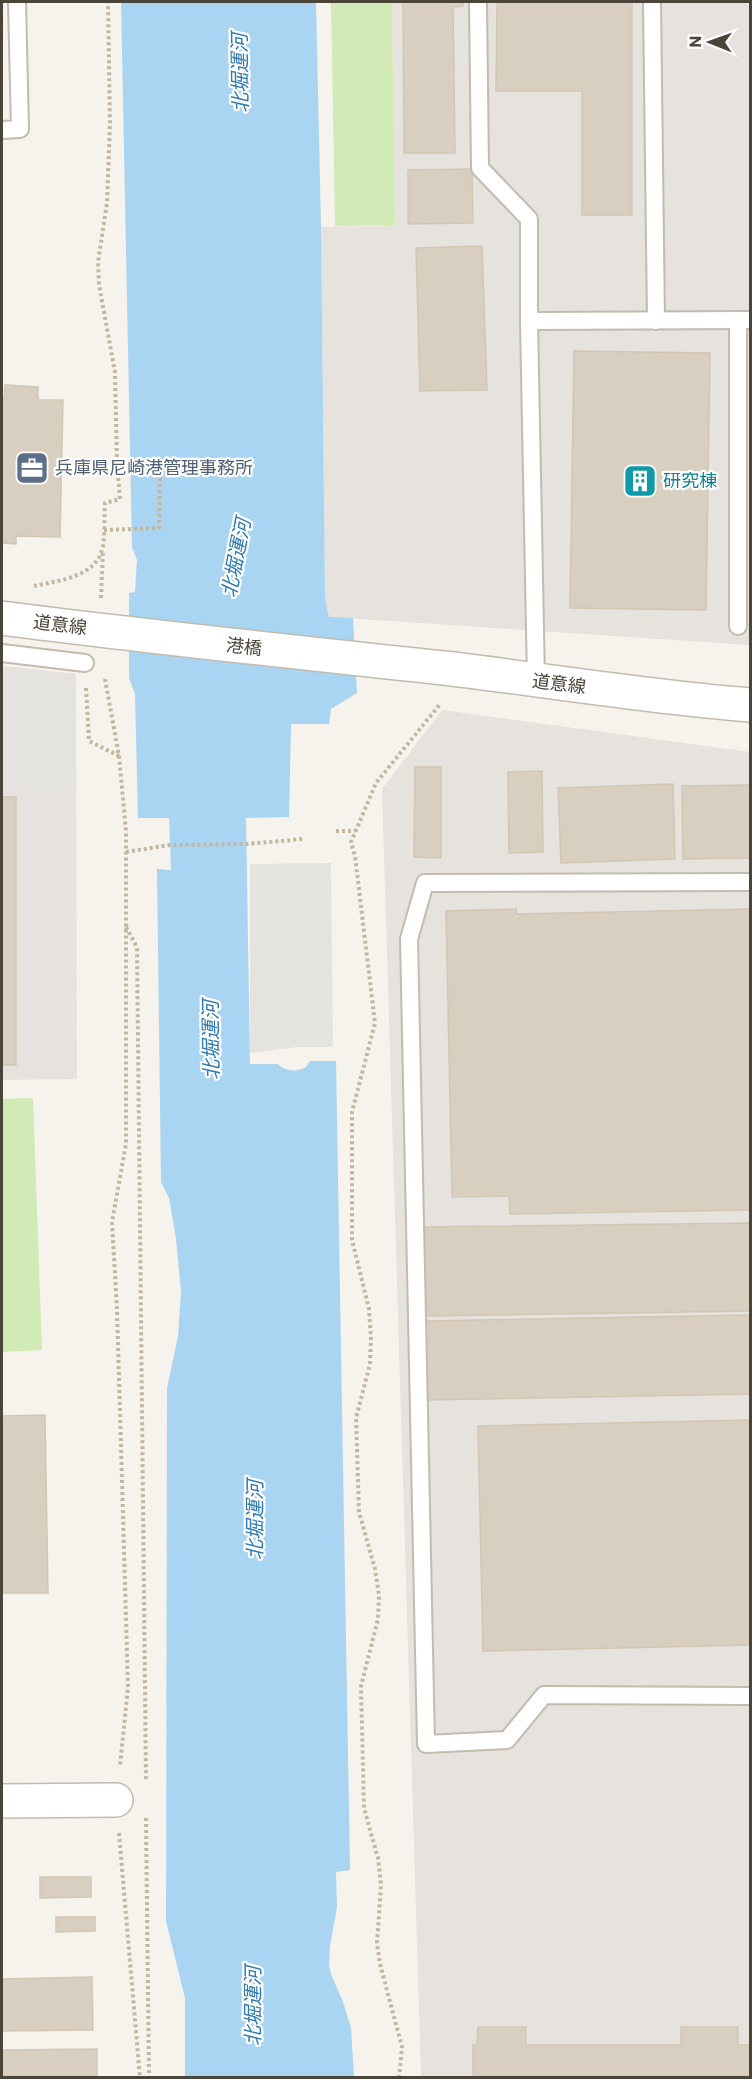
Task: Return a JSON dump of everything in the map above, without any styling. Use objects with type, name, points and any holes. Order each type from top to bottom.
[{"type":"street","name":"道意線","points":[[2,618],[119,633]]},
{"type":"street","name":"港橋","points":[[119,633],[368,661]]},
{"type":"street","name":"道意線","points":[[368,661],[750,705]]},
{"type":"street","points":[[2,1801],[131,1796]]},
{"type":"lane","points":[[2,130],[20,129],[17,2]]},
{"type":"lane","points":[[478,2],[480,168],[529,219],[536,681]]},
{"type":"lane","points":[[652,2],[656,321]]},
{"type":"lane","points":[[529,321],[744,320],[744,424],[738,626]]},
{"type":"lane","points":[[2,653],[85,663]]},
{"type":"lane","points":[[750,882],[425,883],[409,939],[426,1744],[507,1740],[544,1695],[750,1696]]},
{"type":"path","points":[[100,604],[105,503],[120,499],[115,372],[99,285],[98,262],[107,203],[110,123],[108,2]]},
{"type":"path","points":[[104,530],[159,528],[160,477]]},
{"type":"path","points":[[31,586],[77,576],[96,564],[103,548]]},
{"type":"path","points":[[85,663],[88,741],[119,756]]},
{"type":"path","points":[[399,2078],[402,2047],[380,1964],[377,1943],[381,1885],[378,1858],[364,1808],[362,1686],[378,1619],[379,1595],[375,1569],[359,1512],[356,1418],[370,1364],[371,1338],[369,1310],[352,1240],[352,1112],[375,1023],[355,856],[351,842],[376,783],[466,672]]},
{"type":"path","points":[[105,676],[119,756],[126,831],[126,1144],[112,1222],[117,1309],[140,2078]]},
{"type":"path","points":[[336,831],[356,831]]},
{"type":"path","points":[[126,852],[170,845],[247,844],[303,839]]},
{"type":"path","points":[[126,927],[137,947],[131,1796]]},
{"type":"path","points":[[146,1816],[149,2078]]},
{"type":"shaded area","points":[[392,2],[750,2],[750,645],[329,617],[325,599],[321,227],[395,225]]},
{"type":"shaded area","points":[[2,666],[76,674],[77,1079],[2,1080]]},
{"type":"shaded area","points":[[2,666],[76,674],[76,789],[2,789]]},
{"type":"shaded area","points":[[442,710],[750,752],[750,2077],[421,2077],[382,789]]},
{"type":"shaded area","points":[[331,863],[333,1047],[298,1047],[250,1053],[250,864]]},
{"type":"green space","points":[[331,2],[392,2],[395,225],[335,226]]},
{"type":"green space","points":[[33,1098],[42,1350],[2,1352],[2,1099]]},
{"type":"water","name":"北堀運河","points":[[121,2],[316,2],[325,599],[329,617],[353,618],[357,693],[331,709],[329,724],[291,724],[289,817],[246,818],[250,1064],[278,1064],[284,1069],[299,1070],[306,1067],[310,1061],[336,1061],[350,1870],[336,1872],[337,1907],[329,1965],[351,2028],[354,2077],[185,2077],[185,1998],[166,1921],[167,1388],[178,1336],[181,1291],[169,1198],[161,1182],[157,869],[171,870],[169,818],[138,818],[135,694],[129,678],[129,593],[135,592],[137,560],[132,547]]},
{"type":"building","points":[[403,2],[463,2],[463,6],[453,7],[455,153],[404,153]]},
{"type":"building","points":[[497,2],[632,2],[632,215],[582,215],[582,91],[496,91]]},
{"type":"building","points":[[472,169],[473,223],[408,224],[408,170]]},
{"type":"building","points":[[482,246],[487,390],[420,391],[416,248]]},
{"type":"building","name":"研究棟","points":[[574,351],[710,353],[706,610],[570,608]]},
{"type":"building","name":"兵庫県尼崎港管理事務所","points":[[5,385],[38,387],[38,400],[63,400],[60,537],[16,536],[16,544],[2,543],[2,399],[4,399]]},
{"type":"building","points":[[415,767],[441,767],[441,858],[414,857]]},
{"type":"building","points":[[542,771],[543,852],[509,853],[508,772]]},
{"type":"building","points":[[673,784],[675,859],[561,863],[558,788]]},
{"type":"building","points":[[750,785],[750,858],[683,859],[682,786]]},
{"type":"building","points":[[2,797],[16,797],[16,1065],[2,1065]]},
{"type":"building","points":[[516,909],[517,914],[750,909],[750,1210],[510,1214],[509,1196],[452,1197],[446,911]]},
{"type":"building","points":[[750,1223],[750,1311],[424,1316],[423,1227]]},
{"type":"building","points":[[750,1315],[750,1394],[425,1400],[424,1321]]},
{"type":"building","points":[[45,1415],[48,1593],[2,1593],[2,1416]]},
{"type":"building","points":[[750,1420],[750,1645],[483,1651],[478,1426]]},
{"type":"building","points":[[40,1877],[91,1877],[91,1897],[40,1898]]},
{"type":"building","points":[[56,1917],[95,1917],[95,1931],[56,1932]]},
{"type":"building","points":[[92,1977],[93,2030],[2,2031],[2,1979]]},
{"type":"building","points":[[478,2027],[526,2027],[526,2045],[681,2045],[681,2027],[738,2027],[738,2045],[750,2045],[750,2078],[473,2078],[473,2045],[477,2045]]},
{"type":"building","points":[[97,2049],[97,2078],[2,2078],[2,2050]]},
{"type":"place","name":"兵庫県尼崎港管理事務所","points":[[32,468]]},
{"type":"place","name":"研究棟","points":[[640,481]]}]
